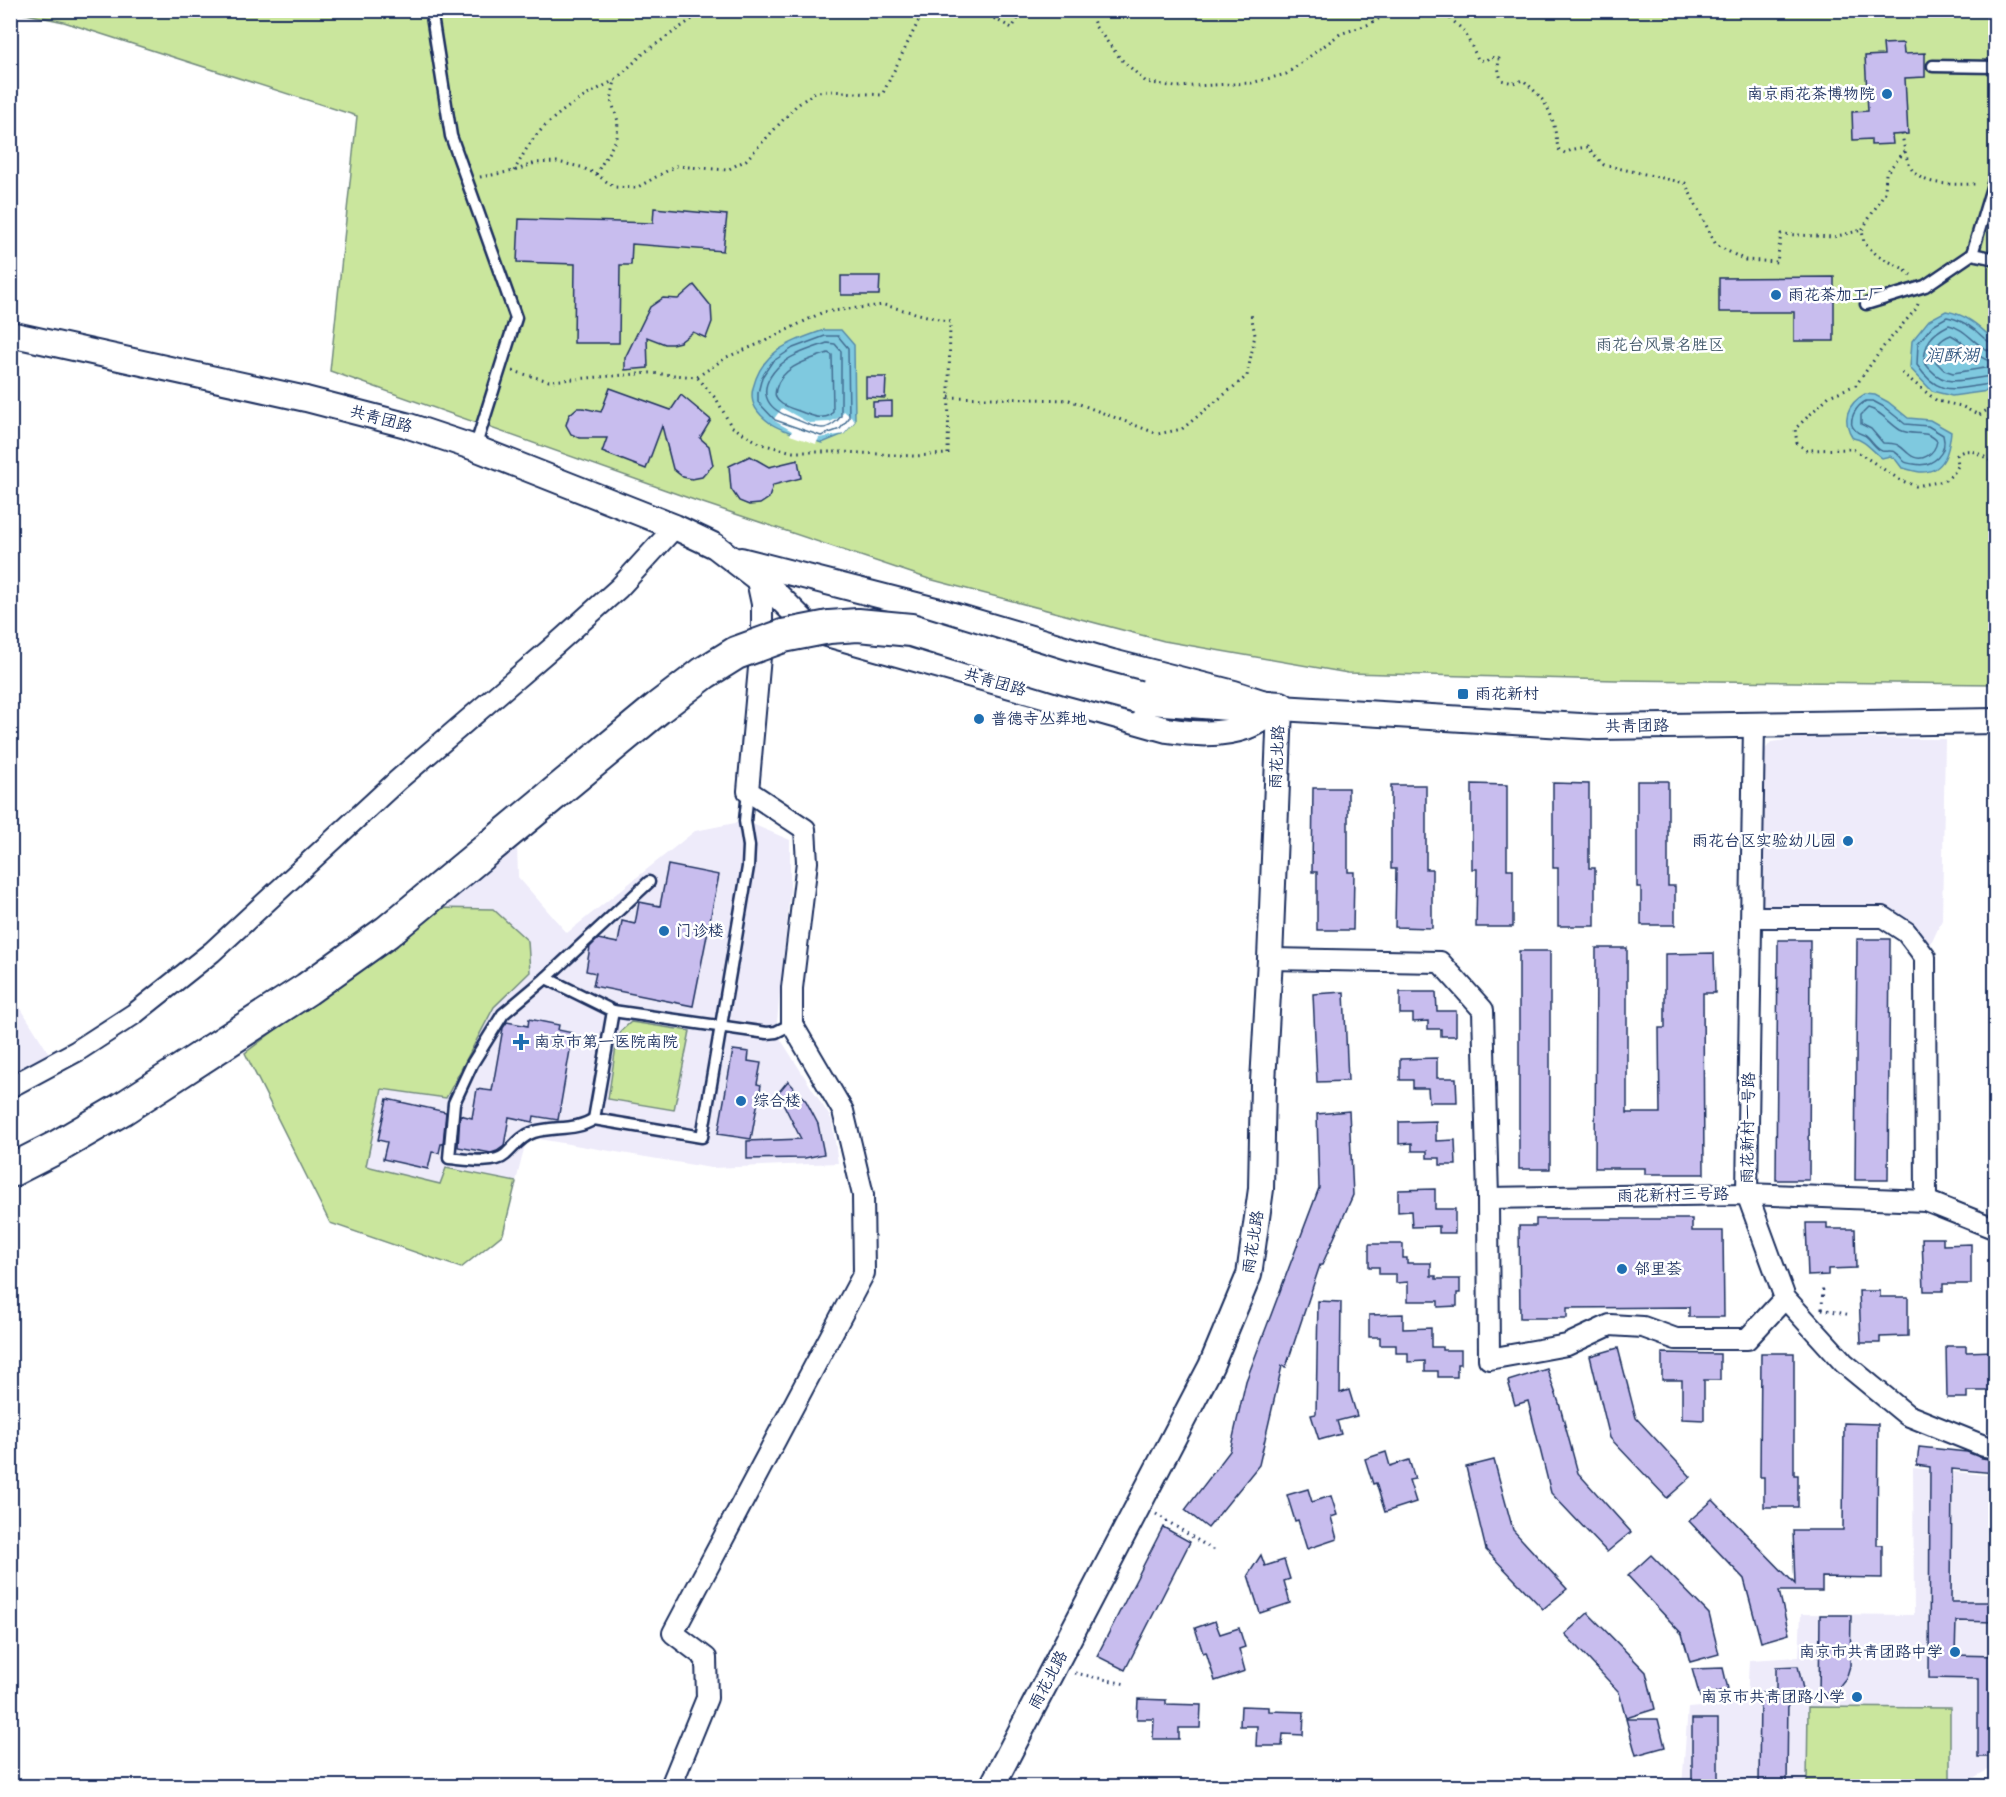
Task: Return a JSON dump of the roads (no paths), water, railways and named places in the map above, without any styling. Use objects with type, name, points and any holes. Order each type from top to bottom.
[{"type":"main road","points":[[10,1171],[122,1109],[279,1007],[387,932],[658,708],[704,673],[736,653],[783,636],[830,627],[858,625],[911,630],[1056,675],[1137,697],[1280,708]]},
{"type":"street","name":"共青团路","points":[[10,334],[306,399],[405,424],[475,448],[675,527],[715,546],[756,576],[804,622],[821,632],[1167,730],[1196,734],[1223,733],[1248,726],[1280,708]]},
{"type":"street","points":[[10,1087],[77,1051],[134,1014],[212,952],[398,780],[619,588],[675,527]]},
{"type":"street","name":"共青团路","points":[[733,558],[936,610],[1113,662],[1234,693],[1280,708],[1598,727],[1995,721]]},
{"type":"street","points":[[671,1786],[707,1698],[706,1658],[673,1633],[864,1273],[863,1196],[843,1112],[792,1024],[792,988],[807,862],[805,829],[748,791],[762,634],[762,604],[756,576]]},
{"type":"street","name":"雨花北路","points":[[992,1786],[1211,1366],[1249,1275],[1261,1189],[1263,1082],[1280,708]]},
{"type":"street","name":"雨花新村一号路","points":[[1754,724],[1748,1194],[1785,1298],[1844,1363],[1907,1415],[1984,1446],[1995,1448]]},
{"type":"street","points":[[1752,917],[1883,917],[1906,932],[1925,957],[1926,1201]]},
{"type":"street","points":[[1270,959],[1440,962],[1483,1010],[1489,1359],[1567,1345],[1610,1325],[1643,1327],[1676,1339],[1747,1339],[1785,1298]]},
{"type":"street","name":"雨花新村三号路","points":[[1488,1198],[1748,1194],[1926,1201],[1995,1229]]},
{"type":"lane","points":[[431,10],[451,136],[516,318],[475,448]]},
{"type":"lane","points":[[1933,66],[1995,68]]},
{"type":"lane","points":[[1972,254],[1995,174]]},
{"type":"lane","points":[[1866,304],[1925,286],[1972,254],[1995,259]]},
{"type":"lane","points":[[649,882],[546,978],[503,1014],[472,1064],[454,1102],[449,1158],[485,1160],[502,1158],[518,1141],[534,1132],[584,1126],[594,1119],[702,1137],[748,867],[749,846],[745,821],[748,791]]},
{"type":"lane","points":[[546,978],[614,1011],[767,1033],[776,1032],[792,1024]]},
{"type":"lane","points":[[594,1119],[614,1011]]},
{"type":"water","name":"润酥湖","points":[[1946,311],[1967,318],[1995,341],[1995,390],[1952,396],[1932,391],[1910,368],[1912,341],[1929,320]]},
{"type":"water","points":[[824,330],[841,330],[854,345],[855,421],[844,434],[822,443],[787,432],[770,423],[753,404],[752,394],[757,375],[771,356],[789,344]]},
{"type":"water","points":[[1865,394],[1875,395],[1888,402],[1908,418],[1930,420],[1951,432],[1947,453],[1941,464],[1930,471],[1922,472],[1902,468],[1890,456],[1882,458],[1865,443],[1853,438],[1847,425],[1848,413],[1854,403]]},
{"type":"place","name":"南京雨花茶博物院","points":[[1887,94]]},
{"type":"place","name":"雨花茶加工厂","points":[[1776,295]]},
{"type":"place","name":"雨花新村","points":[[1463,694]]},
{"type":"place","name":"普德寺丛葬地","points":[[979,719]]},
{"type":"place","name":"雨花台区实验幼儿园","points":[[1848,841]]},
{"type":"place","name":"门诊楼","points":[[664,931]]},
{"type":"place","name":"南京市第一医院南院","points":[[521,1042]]},
{"type":"place","name":"综合楼","points":[[741,1101]]},
{"type":"place","name":"邻里荟","points":[[1622,1269]]},
{"type":"place","name":"南京市共青团路中学","points":[[1955,1652]]},
{"type":"place","name":"南京市共青团路小学","points":[[1857,1697]]},
{"type":"park label","name":"雨花台风景名胜区","points":[[1660,345]]}]
